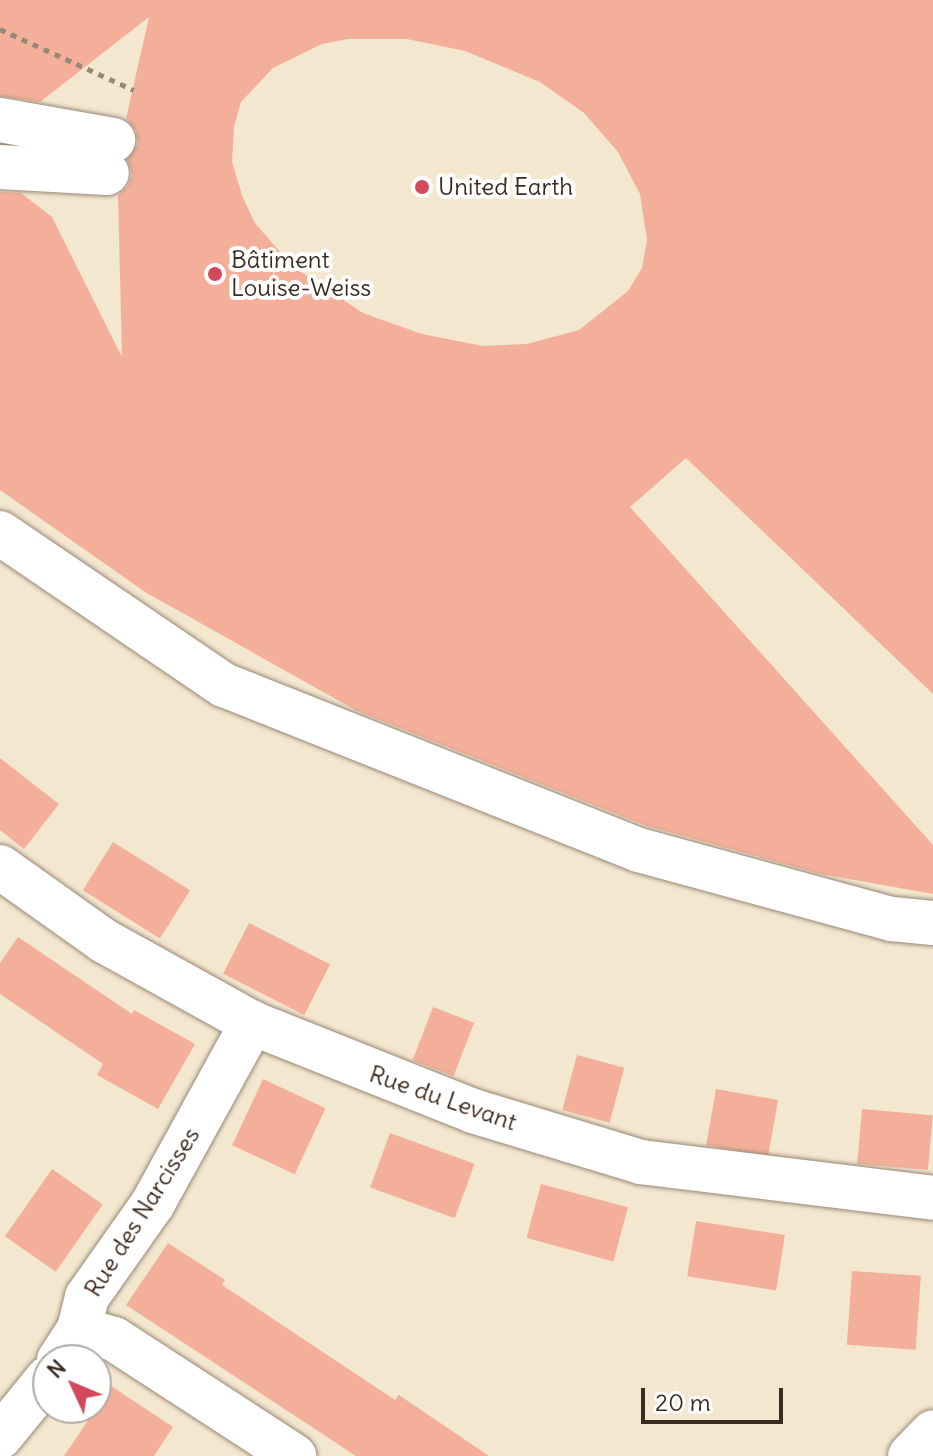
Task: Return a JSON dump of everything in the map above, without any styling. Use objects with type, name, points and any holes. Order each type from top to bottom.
[{"type":"street","points":[[0,120],[110,156],[21,168],[0,150]]},
{"type":"street","points":[[0,533],[224,685],[639,850],[892,919],[933,923]]},
{"type":"street","name":"Rue du Levant","points":[[0,867],[104,941],[252,1023],[473,1111],[641,1162],[933,1198]]},
{"type":"street","name":"Rue des Narcisses","points":[[69,1344],[87,1297],[152,1205],[252,1023]]},
{"type":"street","points":[[76,1344],[114,1339],[294,1456]]},
{"type":"street","points":[[0,1437],[32,1398]]},
{"type":"street","points":[[910,1456],[933,1432]]},
{"type":"path","points":[[0,29],[134,90]]},
{"type":"building","points":[[0,0],[933,0],[933,694],[686,458],[630,507],[933,845],[933,894],[821,874],[647,826],[357,711],[145,592],[0,490],[0,192],[21,193],[52,217],[122,357],[118,195],[128,186],[132,174],[127,159],[138,144],[136,131],[126,119],[149,17],[40,102],[0,96]],"holes":[[[348,39],[407,39],[465,51],[540,82],[584,113],[618,152],[640,194],[647,240],[642,268],[628,291],[579,330],[527,344],[483,346],[422,334],[363,313],[292,266],[255,223],[243,198],[232,162],[234,127],[241,102],[273,68],[322,44]]]},
{"type":"building","points":[[0,758],[59,804],[24,849],[0,830]]},
{"type":"building","points":[[113,842],[190,890],[160,939],[83,890]]},
{"type":"building","points":[[249,923],[330,964],[304,1015],[223,974]]},
{"type":"building","points":[[18,937],[132,1014],[134,1010],[195,1044],[158,1109],[97,1075],[103,1064],[0,994],[0,963]]},
{"type":"building","points":[[433,1007],[474,1023],[454,1076],[413,1060]]},
{"type":"building","points":[[577,1055],[624,1068],[610,1123],[562,1110]]},
{"type":"building","points":[[263,1079],[326,1108],[295,1174],[232,1145]]},
{"type":"building","points":[[716,1089],[778,1100],[768,1156],[706,1145]]},
{"type":"building","points":[[862,1109],[933,1115],[928,1170],[857,1164]]},
{"type":"building","points":[[390,1133],[475,1164],[455,1218],[370,1188]]},
{"type":"building","points":[[52,1169],[103,1205],[56,1272],[5,1236]]},
{"type":"building","points":[[541,1184],[628,1207],[613,1261],[527,1238]]},
{"type":"building","points":[[696,1221],[785,1235],[776,1290],[687,1276]]},
{"type":"building","points":[[168,1243],[225,1280],[222,1285],[395,1400],[399,1395],[489,1456],[356,1456],[126,1305]]},
{"type":"building","points":[[852,1271],[921,1276],[916,1350],[847,1345]]},
{"type":"building","points":[[112,1387],[173,1427],[154,1456],[64,1456],[85,1424],[112,1424]]},
{"type":"place","name":"United Earth","points":[[422,187]]},
{"type":"place","name":"Bâtiment Louise-Weiss","points":[[215,274]]}]
